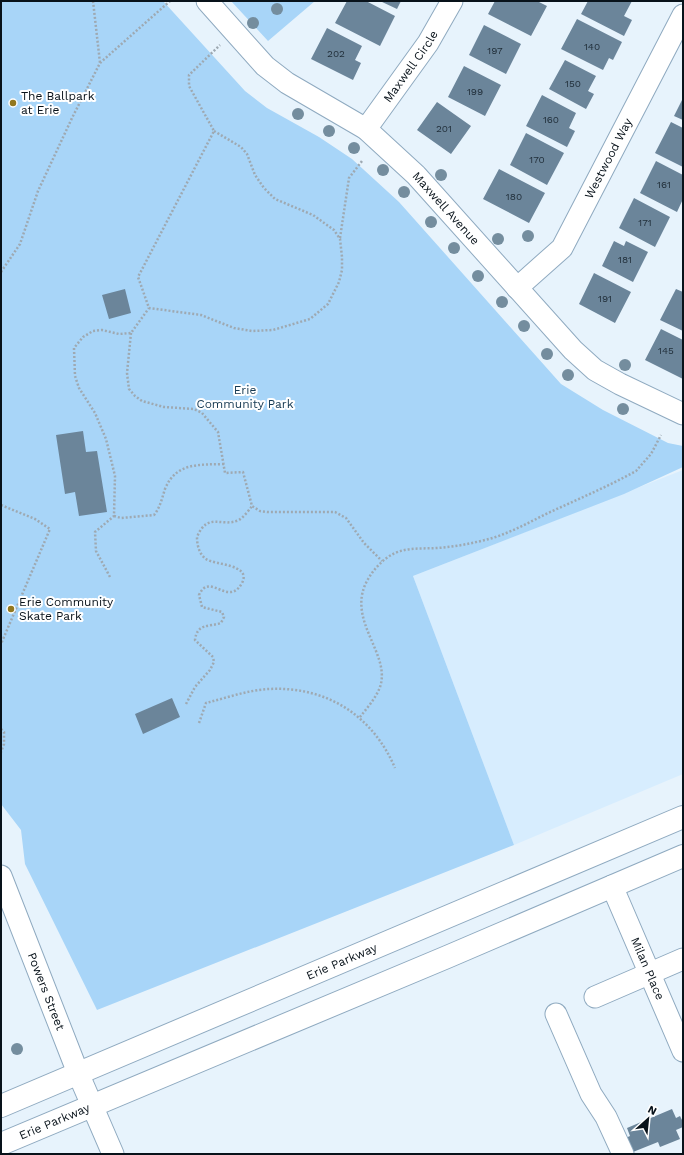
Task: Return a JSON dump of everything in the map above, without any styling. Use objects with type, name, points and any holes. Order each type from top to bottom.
[{"type":"main road","name":"Erie Parkway","points":[[1,1106],[683,817]]},
{"type":"main road","name":"Erie Parkway","points":[[1,1144],[683,856]]},
{"type":"street","name":"Maxwell Avenue","points":[[207,1],[266,66],[288,83],[366,129],[416,175],[573,350],[595,370],[620,384],[683,414]]},
{"type":"street","name":"Maxwell Circle","points":[[366,129],[428,43],[452,1]]},
{"type":"street","name":"Westwood Way","points":[[517,288],[562,248],[683,15]]},
{"type":"street","name":"Powers Street","points":[[1,876],[78,1073],[113,1154]]},
{"type":"street","name":"Milan Place","points":[[612,886],[683,1051]]},
{"type":"street","points":[[595,997],[683,959]]},
{"type":"street","points":[[556,1014],[591,1094],[606,1117],[623,1154]]},
{"type":"path","points":[[94,1],[100,63]]},
{"type":"path","points":[[1,272],[20,244],[38,191],[72,118],[100,63],[170,1]]},
{"type":"path","points":[[235,32],[204,59],[189,75],[189,86],[210,122],[214,132],[241,147],[247,154],[255,175],[264,188],[275,199],[313,215],[334,230],[340,239]]},
{"type":"path","points":[[149,308],[138,277],[214,132]]},
{"type":"path","points":[[149,308],[201,315],[234,328],[252,331],[273,330],[298,324],[310,319],[328,304],[333,296],[342,270],[340,239],[349,178],[362,161]]},
{"type":"path","points":[[149,308],[131,333],[127,372],[129,389],[134,396],[142,401],[164,407],[194,409],[202,414],[218,432],[225,473],[243,472],[252,506],[260,511],[267,512],[335,512],[346,518],[364,543],[382,561]]},
{"type":"path","points":[[110,577],[96,551],[95,532],[114,516],[115,476],[106,439],[95,413],[80,388],[75,376],[74,348],[83,337],[93,331],[102,330],[119,334],[131,333]]},
{"type":"path","points":[[360,717],[380,687],[382,674],[381,663],[367,632],[363,617],[362,602],[363,590],[367,580],[382,561],[404,550],[463,545],[486,540],[512,530],[636,471],[651,454],[661,435]]},
{"type":"path","points":[[114,516],[121,518],[154,515],[169,481],[174,474],[188,467],[224,464]]},
{"type":"path","points":[[1,505],[35,519],[50,529],[1,644]]},
{"type":"path","points":[[186,704],[195,687],[210,670],[214,662],[213,657],[195,640],[195,635],[204,626],[221,623],[224,617],[222,612],[202,607],[199,595],[201,590],[207,586],[212,586],[226,592],[232,592],[238,588],[243,581],[243,575],[239,570],[232,566],[207,559],[199,550],[197,537],[204,525],[211,521],[240,520],[252,506]]},
{"type":"path","points":[[199,722],[206,703],[268,689],[283,689],[317,696],[346,708],[360,717],[380,739],[395,768]]},
{"type":"path","points":[[1,729],[4,732],[4,744],[1,752]]},
{"type":"shaded area","points":[[683,470],[683,774],[514,845],[413,576]]},
{"type":"green space","name":"Erie Community Park","points":[[1,1],[163,1],[245,91],[267,108],[319,137],[352,159],[399,202],[561,384],[603,410],[668,443],[683,446],[683,467],[624,494],[413,576],[514,845],[97,1010],[25,864],[21,830],[1,804]]},
{"type":"green space","points":[[231,1],[315,1],[268,41]]},
{"type":"building","points":[[347,1],[366,1],[395,16],[380,46],[335,23]]},
{"type":"building","points":[[380,1],[401,1],[397,9]]},
{"type":"building","points":[[495,1],[537,1],[547,6],[531,36],[488,14]]},
{"type":"building","points":[[588,1],[632,1],[624,16],[632,20],[624,36],[581,14]]},
{"type":"building","points":[[577,19],[622,42],[613,60],[609,58],[603,70],[561,49]]},
{"type":"building","points":[[484,25],[521,44],[506,74],[469,55]]},
{"type":"building","points":[[327,28],[362,46],[355,60],[361,63],[353,80],[311,59]]},
{"type":"building","points":[[565,60],[596,76],[588,91],[594,94],[586,109],[549,89]]},
{"type":"building","points":[[464,66],[501,85],[485,116],[448,97]]},
{"type":"building","points":[[542,95],[576,113],[569,128],[575,131],[567,147],[526,126]]},
{"type":"building","points":[[683,98],[683,120],[674,116]]},
{"type":"building","points":[[437,102],[471,126],[451,154],[417,130]]},
{"type":"building","points":[[671,122],[683,128],[683,167],[655,153]]},
{"type":"building","points":[[526,133],[564,153],[547,185],[510,165]]},
{"type":"building","points":[[656,161],[683,175],[683,199],[677,212],[640,193]]},
{"type":"building","points":[[499,169],[545,193],[529,223],[483,199]]},
{"type":"building","points":[[634,198],[670,217],[655,247],[619,228]]},
{"type":"building","points":[[614,241],[624,246],[626,241],[648,252],[633,282],[602,266]]},
{"type":"building","points":[[594,273],[631,292],[615,323],[579,304]]},
{"type":"building","points":[[125,289],[131,313],[109,319],[102,295]]},
{"type":"building","points":[[676,289],[683,292],[683,331],[660,320]]},
{"type":"building","points":[[661,329],[683,340],[683,379],[645,360]]},
{"type":"building","points":[[83,431],[86,452],[97,451],[107,512],[79,516],[75,492],[65,494],[56,435]]},
{"type":"building","points":[[172,698],[180,717],[143,734],[135,714]]},
{"type":"building","points":[[672,1109],[676,1118],[680,1116],[683,1122],[683,1127],[676,1130],[680,1139],[660,1147],[658,1142],[628,1154],[608,1146],[630,1136],[627,1128]]},
{"type":"place","name":"The Ballpark at Erie","points":[[13,103]]},
{"type":"place","name":"Erie Community Skate Park","points":[[11,609]]}]
